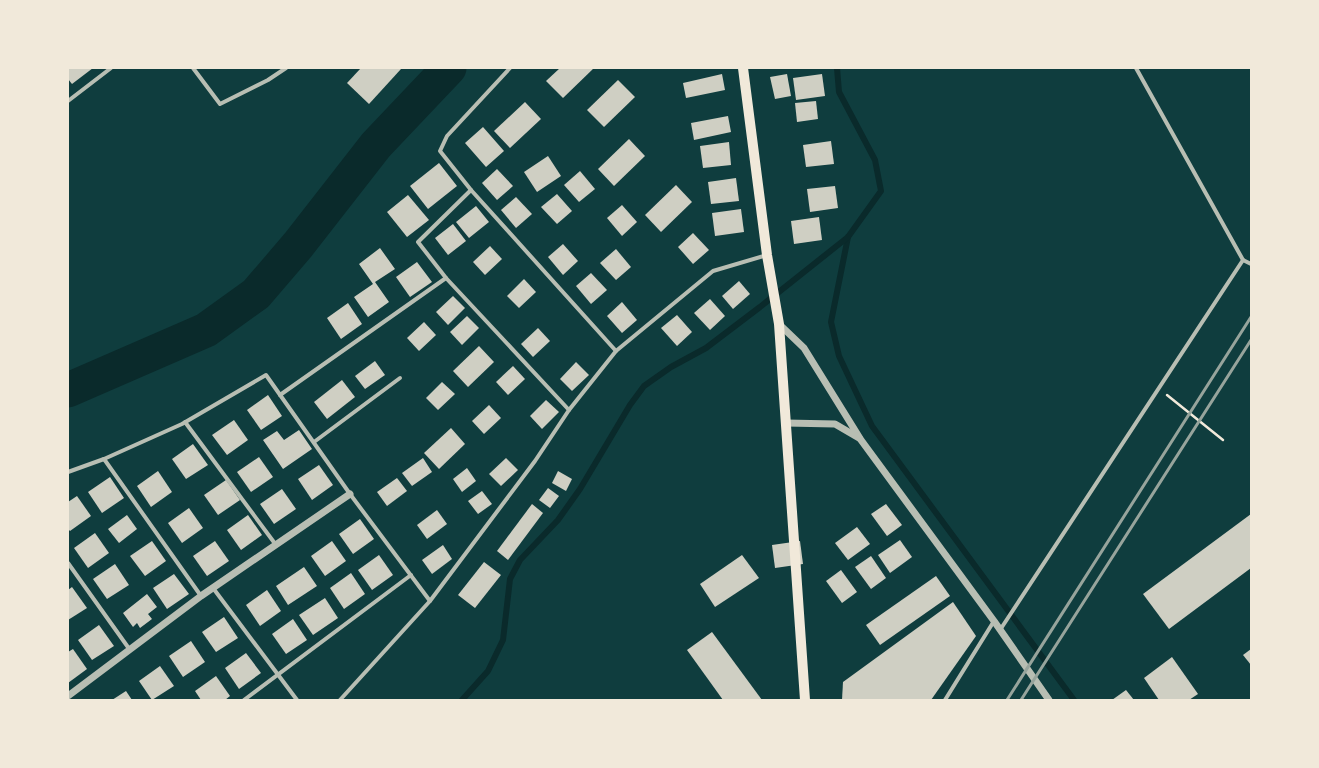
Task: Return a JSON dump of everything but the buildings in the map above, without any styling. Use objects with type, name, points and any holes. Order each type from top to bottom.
[{"type":"main road","points":[[743,68],[767,255],[779,324],[805,700]]},
{"type":"street","points":[[68,101],[111,68]]},
{"type":"street","points":[[193,68],[220,104],[268,80],[286,68]]},
{"type":"street","points":[[510,68],[447,136],[440,151],[470,190],[616,351]]},
{"type":"street","points":[[1136,68],[1243,260],[1251,264]]},
{"type":"street","points":[[470,190],[418,242],[446,278],[570,410]]},
{"type":"street","points":[[340,700],[430,601],[535,461],[570,410],[616,351],[713,271],[767,255]]},
{"type":"street","points":[[1000,630],[1243,260]]},
{"type":"street","points":[[280,395],[446,278]]},
{"type":"street","points":[[779,324],[804,348],[861,440],[994,621],[1049,700]]},
{"type":"street","points":[[68,472],[104,459],[185,422],[266,375],[350,494],[430,601]]},
{"type":"street","points":[[314,442],[400,378]]},
{"type":"street","points":[[185,422],[276,545]]},
{"type":"street","points":[[786,423],[835,424],[861,440]]},
{"type":"street","points":[[104,459],[201,596]]},
{"type":"street","points":[[68,696],[212,588],[350,494]]},
{"type":"street","points":[[68,563],[130,650]]},
{"type":"street","points":[[244,700],[411,575]]},
{"type":"street","points":[[212,588],[297,700]]},
{"type":"street","points":[[945,700],[994,621]]},
{"type":"path","points":[[1159,388],[1222,440]]},
{"type":"waterway","points":[[68,390],[206,330],[256,294],[298,245],[376,145],[449,68]]},
{"type":"waterway","points":[[462,700],[488,671],[503,640],[510,579],[520,560],[558,520],[580,489],[630,405],[644,386],[671,367],[706,348],[848,237],[881,191],[875,160],[839,92],[837,68]]},
{"type":"waterway","points":[[848,237],[831,322],[839,356],[872,426],[1074,700]]},
{"type":"railway","points":[[1007,700],[1251,317]]},
{"type":"railway","points":[[1021,700],[1251,340]]}]
